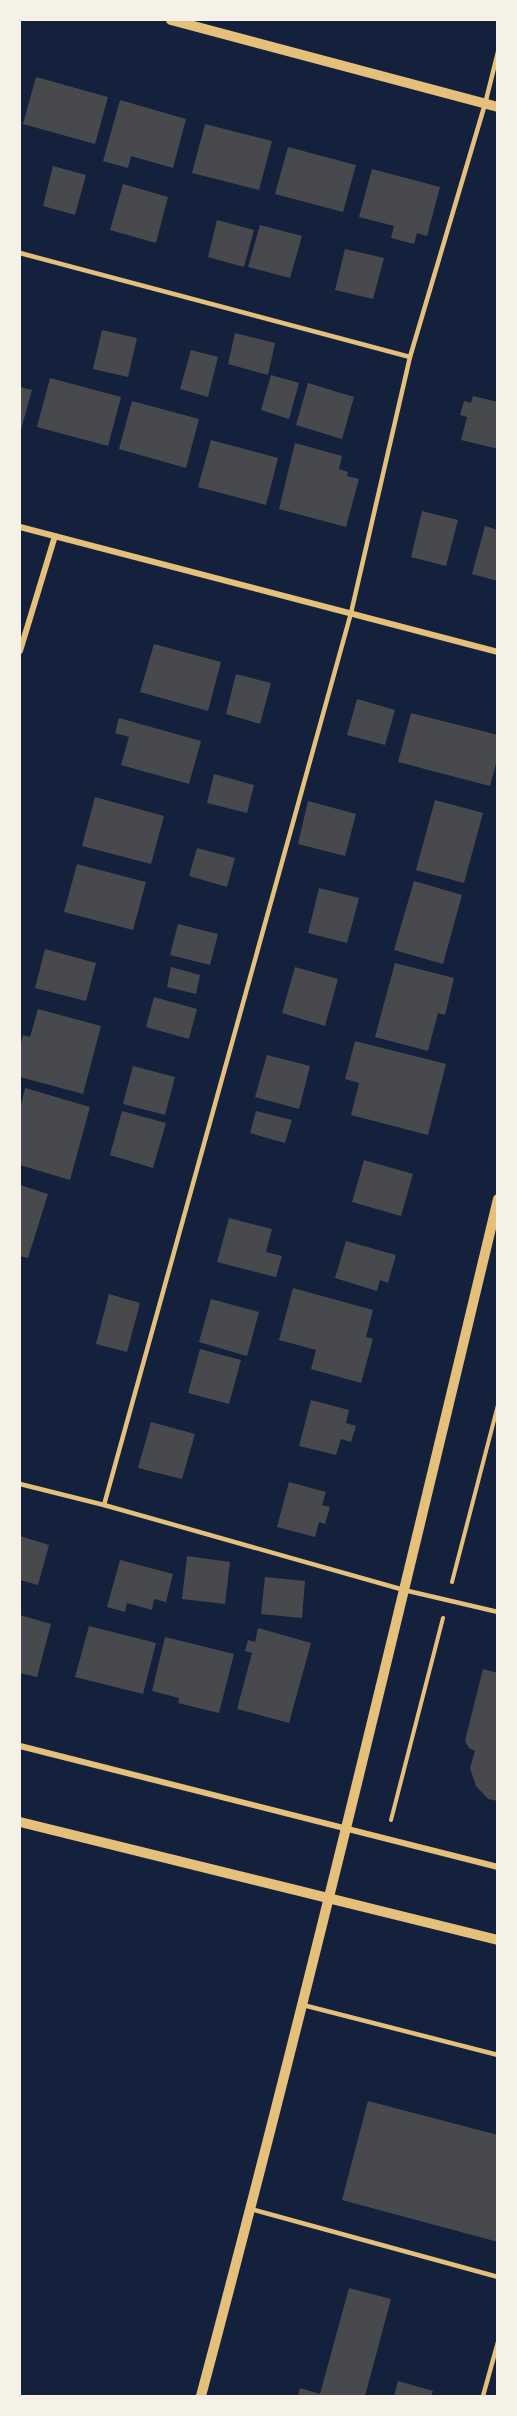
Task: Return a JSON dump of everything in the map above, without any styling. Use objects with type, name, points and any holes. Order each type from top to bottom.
[{"type":"street","points":[[171,20],[498,107]]},
{"type":"street","points":[[20,527],[498,652]]},
{"type":"street","points":[[20,651],[55,536]]},
{"type":"street","points":[[201,2397],[347,1828],[498,1199]]},
{"type":"street","points":[[20,1746],[498,1867]]},
{"type":"street","points":[[20,1822],[498,1940]]},
{"type":"lane","points":[[104,1504],[351,614],[410,357],[485,104],[498,52]]},
{"type":"lane","points":[[20,253],[410,357]]},
{"type":"lane","points":[[20,1484],[104,1504],[404,1590],[498,1612]]},
{"type":"lane","points":[[303,2005],[498,2055]]},
{"type":"lane","points":[[251,2209],[498,2277]]},
{"type":"lane","points":[[483,2397],[498,2342]]},
{"type":"building","points":[[36,77],[108,97],[95,144],[23,124]]},
{"type":"building","points":[[120,100],[186,119],[173,168],[131,156],[128,168],[103,161]]},
{"type":"building","points":[[205,124],[272,141],[259,190],[192,173]]},
{"type":"building","points":[[288,147],[356,165],[343,212],[275,194]]},
{"type":"building","points":[[53,166],[86,175],[75,215],[43,206]]},
{"type":"building","points":[[372,169],[440,187],[427,236],[417,233],[414,244],[391,238],[394,226],[359,217]]},
{"type":"building","points":[[123,184],[168,197],[156,243],[110,230]]},
{"type":"building","points":[[217,220],[254,230],[244,267],[208,257]]},
{"type":"building","points":[[260,225],[302,236],[290,278],[248,267]]},
{"type":"building","points":[[345,249],[384,258],[373,299],[335,290]]},
{"type":"building","points":[[102,330],[137,338],[128,377],[93,369]]},
{"type":"building","points":[[235,333],[275,343],[268,375],[228,364]]},
{"type":"building","points":[[191,350],[218,357],[208,397],[180,389]]},
{"type":"building","points":[[271,375],[299,383],[289,419],[261,410]]},
{"type":"building","points":[[50,378],[121,397],[108,446],[37,427]]},
{"type":"building","points":[[308,383],[354,397],[342,439],[296,425]]},
{"type":"building","points":[[20,387],[32,390],[20,433]]},
{"type":"building","points":[[473,396],[498,402],[498,449],[461,440],[467,417],[460,415],[464,401],[471,403]]},
{"type":"building","points":[[132,401],[199,419],[186,468],[119,449]]},
{"type":"building","points":[[211,440],[278,458],[266,505],[198,487]]},
{"type":"building","points":[[295,443],[342,456],[339,469],[348,472],[347,476],[359,479],[346,527],[279,509]]},
{"type":"building","points":[[422,511],[458,520],[446,566],[411,557]]},
{"type":"building","points":[[485,526],[498,530],[498,581],[472,574]]},
{"type":"building","points":[[154,644],[221,662],[208,711],[140,692]]},
{"type":"building","points":[[236,674],[271,683],[260,724],[226,714]]},
{"type":"building","points":[[357,699],[395,710],[385,745],[347,735]]},
{"type":"building","points":[[411,713],[498,735],[498,756],[490,786],[398,762]]},
{"type":"building","points":[[119,718],[201,741],[189,784],[121,765],[129,737],[115,733]]},
{"type":"building","points":[[214,774],[254,785],[247,813],[207,803]]},
{"type":"building","points":[[95,797],[164,816],[151,864],[82,846]]},
{"type":"building","points":[[435,800],[483,813],[464,883],[416,870]]},
{"type":"building","points":[[308,801],[356,814],[345,856],[298,844]]},
{"type":"building","points":[[197,848],[235,858],[227,887],[189,876]]},
{"type":"building","points":[[77,864],[146,882],[133,930],[64,912]]},
{"type":"building","points":[[414,881],[462,895],[443,964],[394,950]]},
{"type":"building","points":[[319,888],[359,898],[347,943],[308,933]]},
{"type":"building","points":[[178,924],[218,934],[210,965],[170,955]]},
{"type":"building","points":[[45,949],[96,963],[86,1001],[35,988]]},
{"type":"building","points":[[395,963],[454,978],[445,1015],[438,1013],[428,1051],[375,1037]]},
{"type":"building","points":[[171,967],[200,975],[196,994],[167,987]]},
{"type":"building","points":[[295,967],[338,979],[325,1026],[282,1013]]},
{"type":"building","points":[[154,997],[197,1009],[189,1039],[146,1027]]},
{"type":"building","points":[[38,1009],[101,1026],[83,1094],[20,1077],[20,1047],[23,1035],[30,1037]]},
{"type":"building","points":[[355,1041],[446,1064],[428,1135],[351,1115],[359,1083],[345,1079]]},
{"type":"building","points":[[267,1055],[310,1066],[299,1109],[255,1097]]},
{"type":"building","points":[[133,1066],[175,1077],[165,1115],[123,1104]]},
{"type":"building","points":[[25,1088],[90,1107],[70,1180],[20,1165],[20,1110]]},
{"type":"building","points":[[122,1111],[166,1123],[153,1168],[110,1155]]},
{"type":"building","points":[[256,1111],[292,1120],[285,1143],[250,1133]]},
{"type":"building","points":[[364,1160],[413,1174],[401,1216],[352,1202]]},
{"type":"building","points":[[20,1185],[48,1194],[28,1258],[20,1256]]},
{"type":"building","points":[[229,1218],[272,1229],[266,1252],[282,1256],[276,1277],[217,1262]]},
{"type":"building","points":[[346,1241],[396,1255],[388,1283],[380,1280],[377,1291],[335,1278]]},
{"type":"building","points":[[293,1288],[373,1310],[366,1337],[373,1339],[361,1383],[311,1369],[316,1350],[279,1340]]},
{"type":"building","points":[[109,1294],[140,1303],[127,1352],[96,1344]]},
{"type":"building","points":[[211,1299],[259,1312],[247,1356],[199,1342]]},
{"type":"building","points":[[200,1349],[241,1360],[229,1404],[188,1393]]},
{"type":"building","points":[[311,1400],[349,1410],[346,1423],[356,1426],[351,1442],[341,1439],[336,1455],[299,1446]]},
{"type":"building","points":[[151,1422],[195,1434],[182,1479],[138,1468]]},
{"type":"building","points":[[289,1482],[326,1492],[322,1505],[330,1507],[325,1524],[319,1522],[315,1537],[277,1527]]},
{"type":"building","points":[[20,1536],[49,1545],[38,1585],[20,1580]]},
{"type":"building","points":[[187,1556],[230,1562],[225,1604],[182,1599]]},
{"type":"building","points":[[120,1560],[173,1574],[166,1602],[154,1599],[152,1610],[127,1603],[125,1612],[107,1607]]},
{"type":"building","points":[[265,1577],[305,1581],[302,1618],[261,1614]]},
{"type":"building","points":[[20,1615],[51,1624],[37,1677],[20,1673]]},
{"type":"building","points":[[89,1626],[156,1643],[143,1694],[75,1677]]},
{"type":"building","points":[[258,1628],[311,1643],[289,1723],[237,1709],[252,1653],[245,1651],[248,1640],[255,1642]]},
{"type":"building","points":[[165,1637],[234,1654],[219,1713],[178,1703],[179,1698],[152,1691]]},
{"type":"building","points":[[483,1669],[498,1673],[498,1801],[488,1799],[476,1786],[470,1768],[475,1751],[469,1748],[465,1741]]},
{"type":"building","points":[[368,2101],[498,2135],[498,2242],[342,2200]]},
{"type":"building","points":[[349,2288],[391,2299],[365,2396],[298,2396],[300,2388],[320,2394]]},
{"type":"building","points":[[398,2381],[433,2391],[431,2396],[394,2396]]}]
